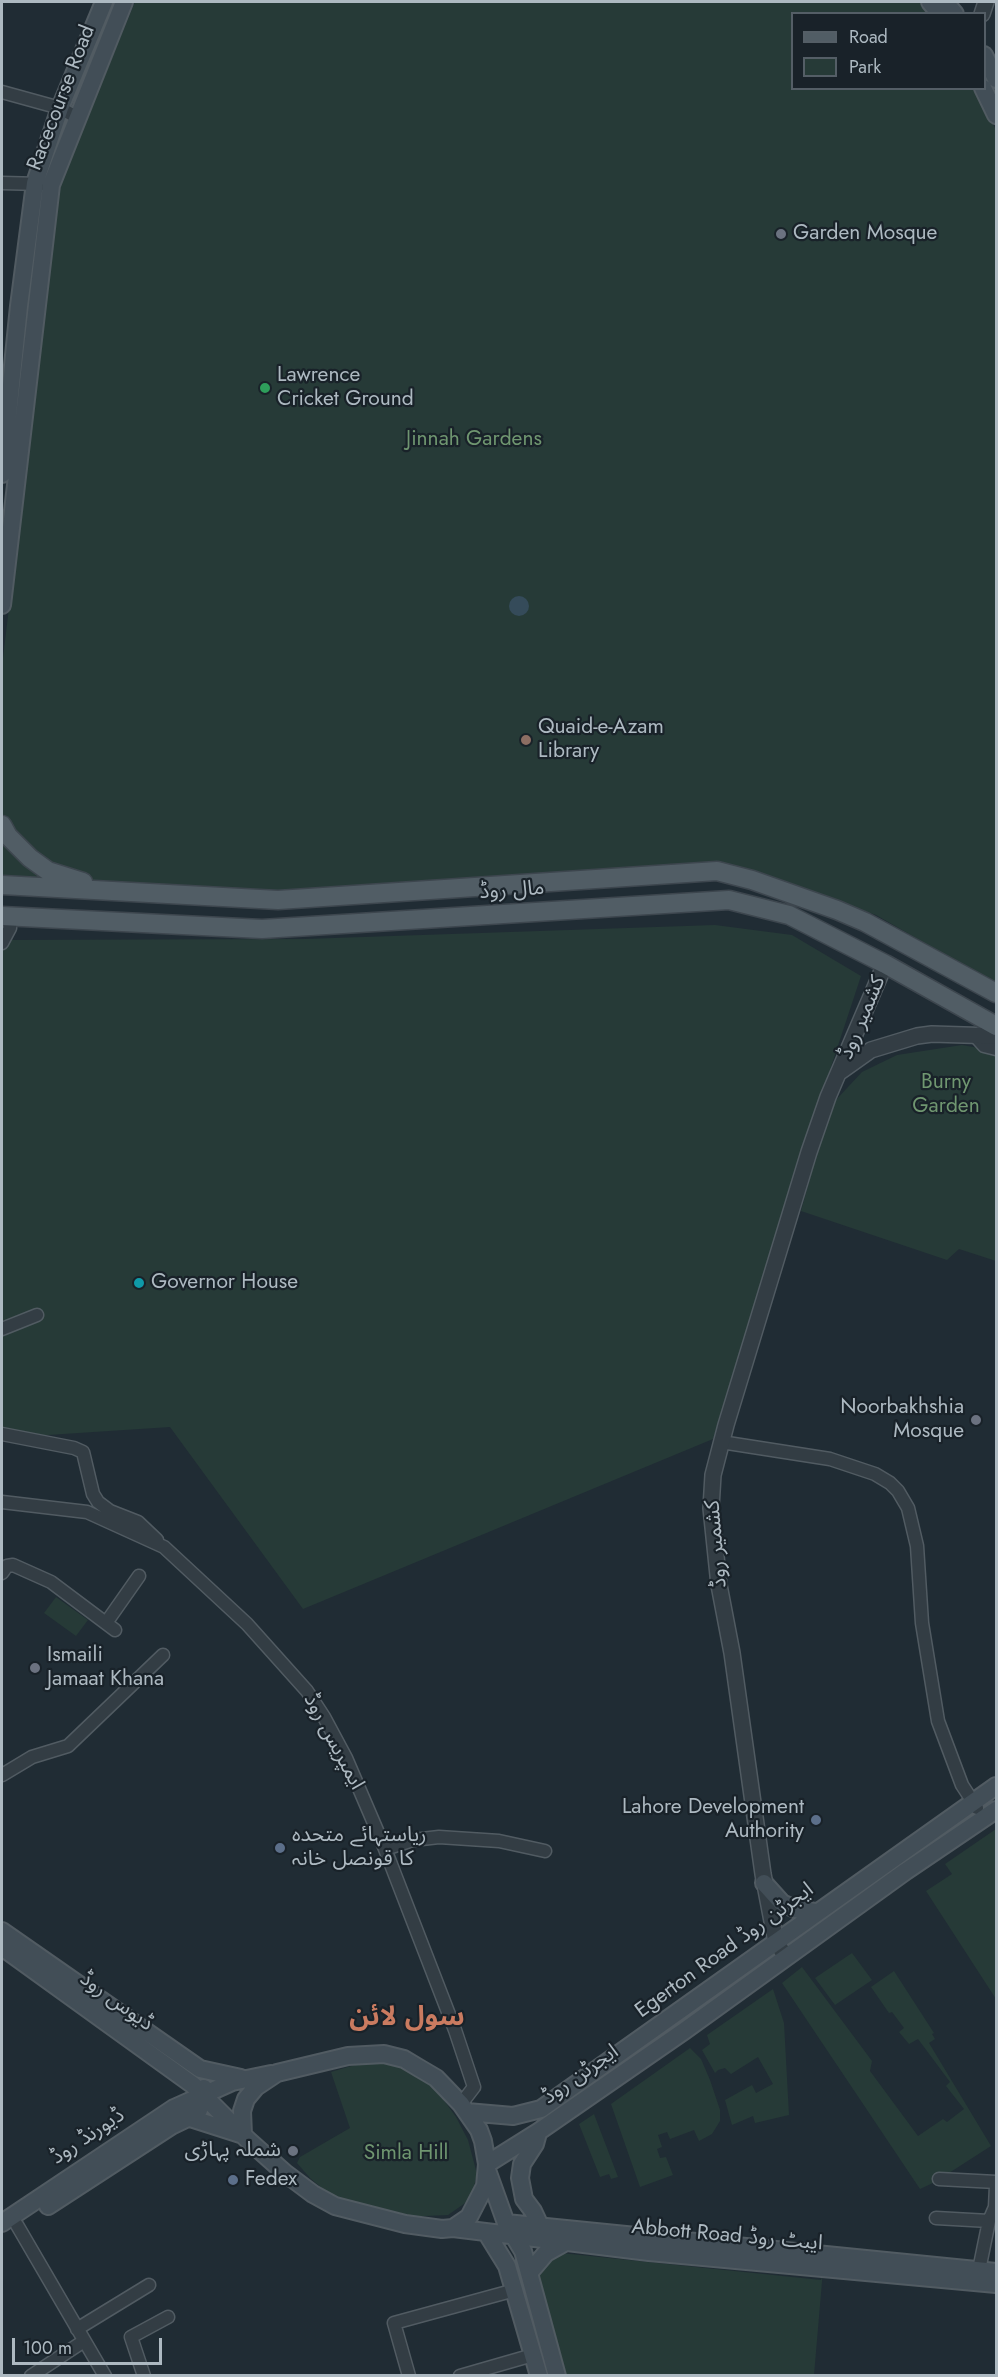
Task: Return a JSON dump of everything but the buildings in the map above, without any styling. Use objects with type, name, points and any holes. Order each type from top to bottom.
[{"type":"main road","name":"Racecourse Road","points":[[2,474],[19,306],[43,184],[60,108],[104,2]]},
{"type":"main road","name":"Racecourse Road","points":[[2,605],[43,184],[78,118],[124,2]]},
{"type":"main road","points":[[986,60],[996,79]]},
{"type":"main road","points":[[984,90],[996,115]]},
{"type":"main road","points":[[2,825],[8,836],[30,858],[48,871],[100,889]]},
{"type":"main road","name":"مال روڈ","points":[[2,885],[278,900],[717,871],[752,880],[855,918],[996,993]]},
{"type":"main road","name":"مال روڈ","points":[[6,916],[262,929],[729,900],[789,915],[885,964],[996,1026]]},
{"type":"main road","name":"Egerton Road ایجرٹن روڈ","points":[[464,2108],[513,2116],[541,2109],[815,1912],[996,1786]]},
{"type":"main road","name":"Egerton Road ایجرٹن روڈ","points":[[786,1957],[991,1814]]},
{"type":"main road","points":[[764,1883],[782,1903],[795,1909],[815,1912]]},
{"type":"main road","name":"ڈیوس روڈ","points":[[2,1931],[200,2069],[244,2079]]},
{"type":"main road","name":"ڈیوس روڈ","points":[[2,1947],[203,2094],[243,2135]]},
{"type":"main road","name":"ایجرٹن روڈ","points":[[487,2167],[786,1957]]},
{"type":"main road","points":[[190,2118],[243,2135],[313,2194],[334,2206],[405,2224],[442,2229],[453,2228],[466,2220],[474,2211],[485,2186],[487,2167],[483,2141],[464,2108],[435,2078],[404,2060],[384,2054],[348,2056],[276,2073],[256,2087],[246,2099],[242,2111],[243,2135]]},
{"type":"main road","points":[[190,2118],[199,2110],[203,2094],[205,2081],[200,2069]]},
{"type":"main road","name":"ڈیورنڈ روڈ","points":[[2,2235],[9,2224],[160,2116],[203,2094],[244,2079],[276,2073]]},
{"type":"main road","name":"ڈیورنڈ روڈ","points":[[9,2224],[171,2126],[190,2118]]},
{"type":"main road","points":[[538,2132],[535,2144],[522,2164],[520,2178],[524,2199],[521,2209],[522,2233],[529,2273],[557,2376]]},
{"type":"main road","points":[[487,2167],[522,2233]]},
{"type":"main road","name":"Abbott Road ایبٹ روڈ","points":[[453,2228],[933,2272],[996,2284]]},
{"type":"main road","points":[[486,2232],[507,2266],[539,2376]]},
{"type":"main road","name":"Abbott Road ایبٹ روڈ","points":[[522,2233],[564,2243],[827,2262]]},
{"type":"main road","points":[[529,2273],[546,2253],[564,2243]]},
{"type":"main road","name":"Abbott Road ایبٹ روڈ","points":[[933,2272],[988,2271]]},
{"type":"street","points":[[2,92],[60,108],[78,118]]},
{"type":"street","points":[[2,183],[43,184]]},
{"type":"street","points":[[2,943],[10,928],[6,916]]},
{"type":"street","name":"کشمیر روڈ","points":[[786,1957],[776,1942],[764,1883],[744,1729],[712,1532],[713,1475],[809,1152],[828,1097],[885,964]]},
{"type":"street","name":"کشمیر روڈ","points":[[840,1072],[871,1050],[900,1040],[932,1034],[996,1036]]},
{"type":"street","points":[[975,1036],[984,1046],[996,1049]]},
{"type":"street","points":[[2,1329],[37,1315]]},
{"type":"street","points":[[2,1434],[74,1448],[83,1452],[93,1494],[98,1502],[110,1511],[138,1522],[164,1547]]},
{"type":"street","points":[[721,1442],[830,1459],[875,1474],[898,1491],[908,1508],[917,1546],[922,1623],[938,1721],[962,1785],[973,1802],[991,1814]]},
{"type":"street","name":"ایمپریس روڈ","points":[[2,1502],[87,1512],[164,1547],[247,1624],[313,1699],[346,1758],[385,1849],[455,2030],[474,2087],[464,2108]]},
{"type":"street","points":[[2,1573],[7,1566],[13,1565],[51,1582],[110,1626],[139,1576]]},
{"type":"street","points":[[2,1775],[32,1757],[68,1746],[163,1655]]},
{"type":"street","points":[[385,1849],[412,1840],[439,1836],[499,1841],[545,1851]]},
{"type":"street","points":[[939,2179],[996,2184],[995,2207],[988,2221],[988,2271]]},
{"type":"street","points":[[936,2218],[988,2221]]},
{"type":"street","points":[[9,2224],[105,2376]]},
{"type":"street","points":[[77,2329],[149,2285]]},
{"type":"street","points":[[410,2376],[394,2323],[515,2290]]},
{"type":"street","points":[[144,2376],[131,2337],[168,2317]]},
{"type":"street","points":[[31,2376],[84,2340]]},
{"type":"street","points":[[460,2376],[533,2355]]},
{"type":"green space","name":"Jinnah Gardens","points":[[135,2],[921,3],[928,12],[791,12],[791,90],[976,90],[996,130],[996,984],[876,915],[720,862],[275,895],[2,882],[2,666],[60,184]]},
{"type":"green space","name":"Governor House","points":[[715,925],[792,935],[861,976],[785,1206],[713,1439],[303,1609],[170,1427],[2,1438],[2,940],[305,939]]},
{"type":"green space","name":"Burny Garden","points":[[962,1045],[996,1051],[996,1261],[959,1249],[947,1260],[801,1211],[816,1156],[835,1101],[862,1072],[897,1055]]},
{"type":"green space","points":[[56,1597],[88,1620],[76,1636],[44,1613]]},
{"type":"green space","points":[[996,1829],[996,1999],[926,1891],[952,1874],[945,1864]]},
{"type":"green space","points":[[852,1953],[872,1980],[835,2005],[815,1978]]},
{"type":"green space","points":[[802,1967],[872,2061],[870,2071],[918,2136],[943,2119],[947,2122],[964,2109],[946,2086],[950,2082],[918,2039],[909,2044],[899,2032],[904,2028],[892,2012],[889,2013],[871,1987],[894,1971],[934,2033],[932,2034],[935,2039],[929,2043],[991,2146],[920,2189],[782,1983]]},
{"type":"green space","points":[[773,1989],[784,2023],[789,2115],[755,2123],[753,2116],[732,2125],[725,2100],[752,2085],[756,2093],[773,2084],[758,2057],[731,2074],[725,2068],[715,2073],[702,2050],[710,2044],[707,2035]]},
{"type":"green space","points":[[690,2048],[701,2059],[710,2080],[720,2110],[720,2121],[712,2134],[699,2141],[694,2130],[670,2139],[667,2132],[658,2135],[662,2147],[657,2149],[660,2158],[666,2157],[673,2175],[640,2187],[611,2104]]},
{"type":"green space","name":"Simla Hill","points":[[384,2061],[418,2074],[435,2088],[456,2117],[468,2140],[477,2174],[471,2199],[448,2215],[403,2217],[336,2200],[310,2178],[297,2163],[300,2157],[350,2128],[331,2072],[358,2064]]},
{"type":"green space","points":[[594,2114],[618,2177],[611,2179],[609,2174],[600,2177],[579,2124]]},
{"type":"green space","points":[[561,2253],[821,2280],[823,2270],[814,2375],[564,2375],[535,2267]]},
{"type":"water","points":[[515,596],[523,596],[529,602],[529,610],[523,616],[515,616],[509,610],[509,602]]},
{"type":"place","name":"Garden Mosque","points":[[781,234]]},
{"type":"place","name":"Lawrence Cricket Ground","points":[[265,388]]},
{"type":"place","name":"Quaid-e-Azam Library","points":[[526,740]]},
{"type":"place","name":"Governor House","points":[[139,1283]]},
{"type":"place","name":"Noorbakhshia Mosque","points":[[976,1420]]},
{"type":"place","name":"Ismaili Jamaat Khana","points":[[35,1668]]},
{"type":"place","name":"Lahore Development Authority","points":[[816,1820]]},
{"type":"place","name":"ریاستہائے متحدہ کا قونصل خانہ","points":[[280,1848]]},
{"type":"place","name":"شملہ پہاڑی","points":[[293,2151]]},
{"type":"place","name":"Fedex","points":[[233,2180]]},
{"type":"district","name":"سول لائن","points":[[407,2018]]}]
